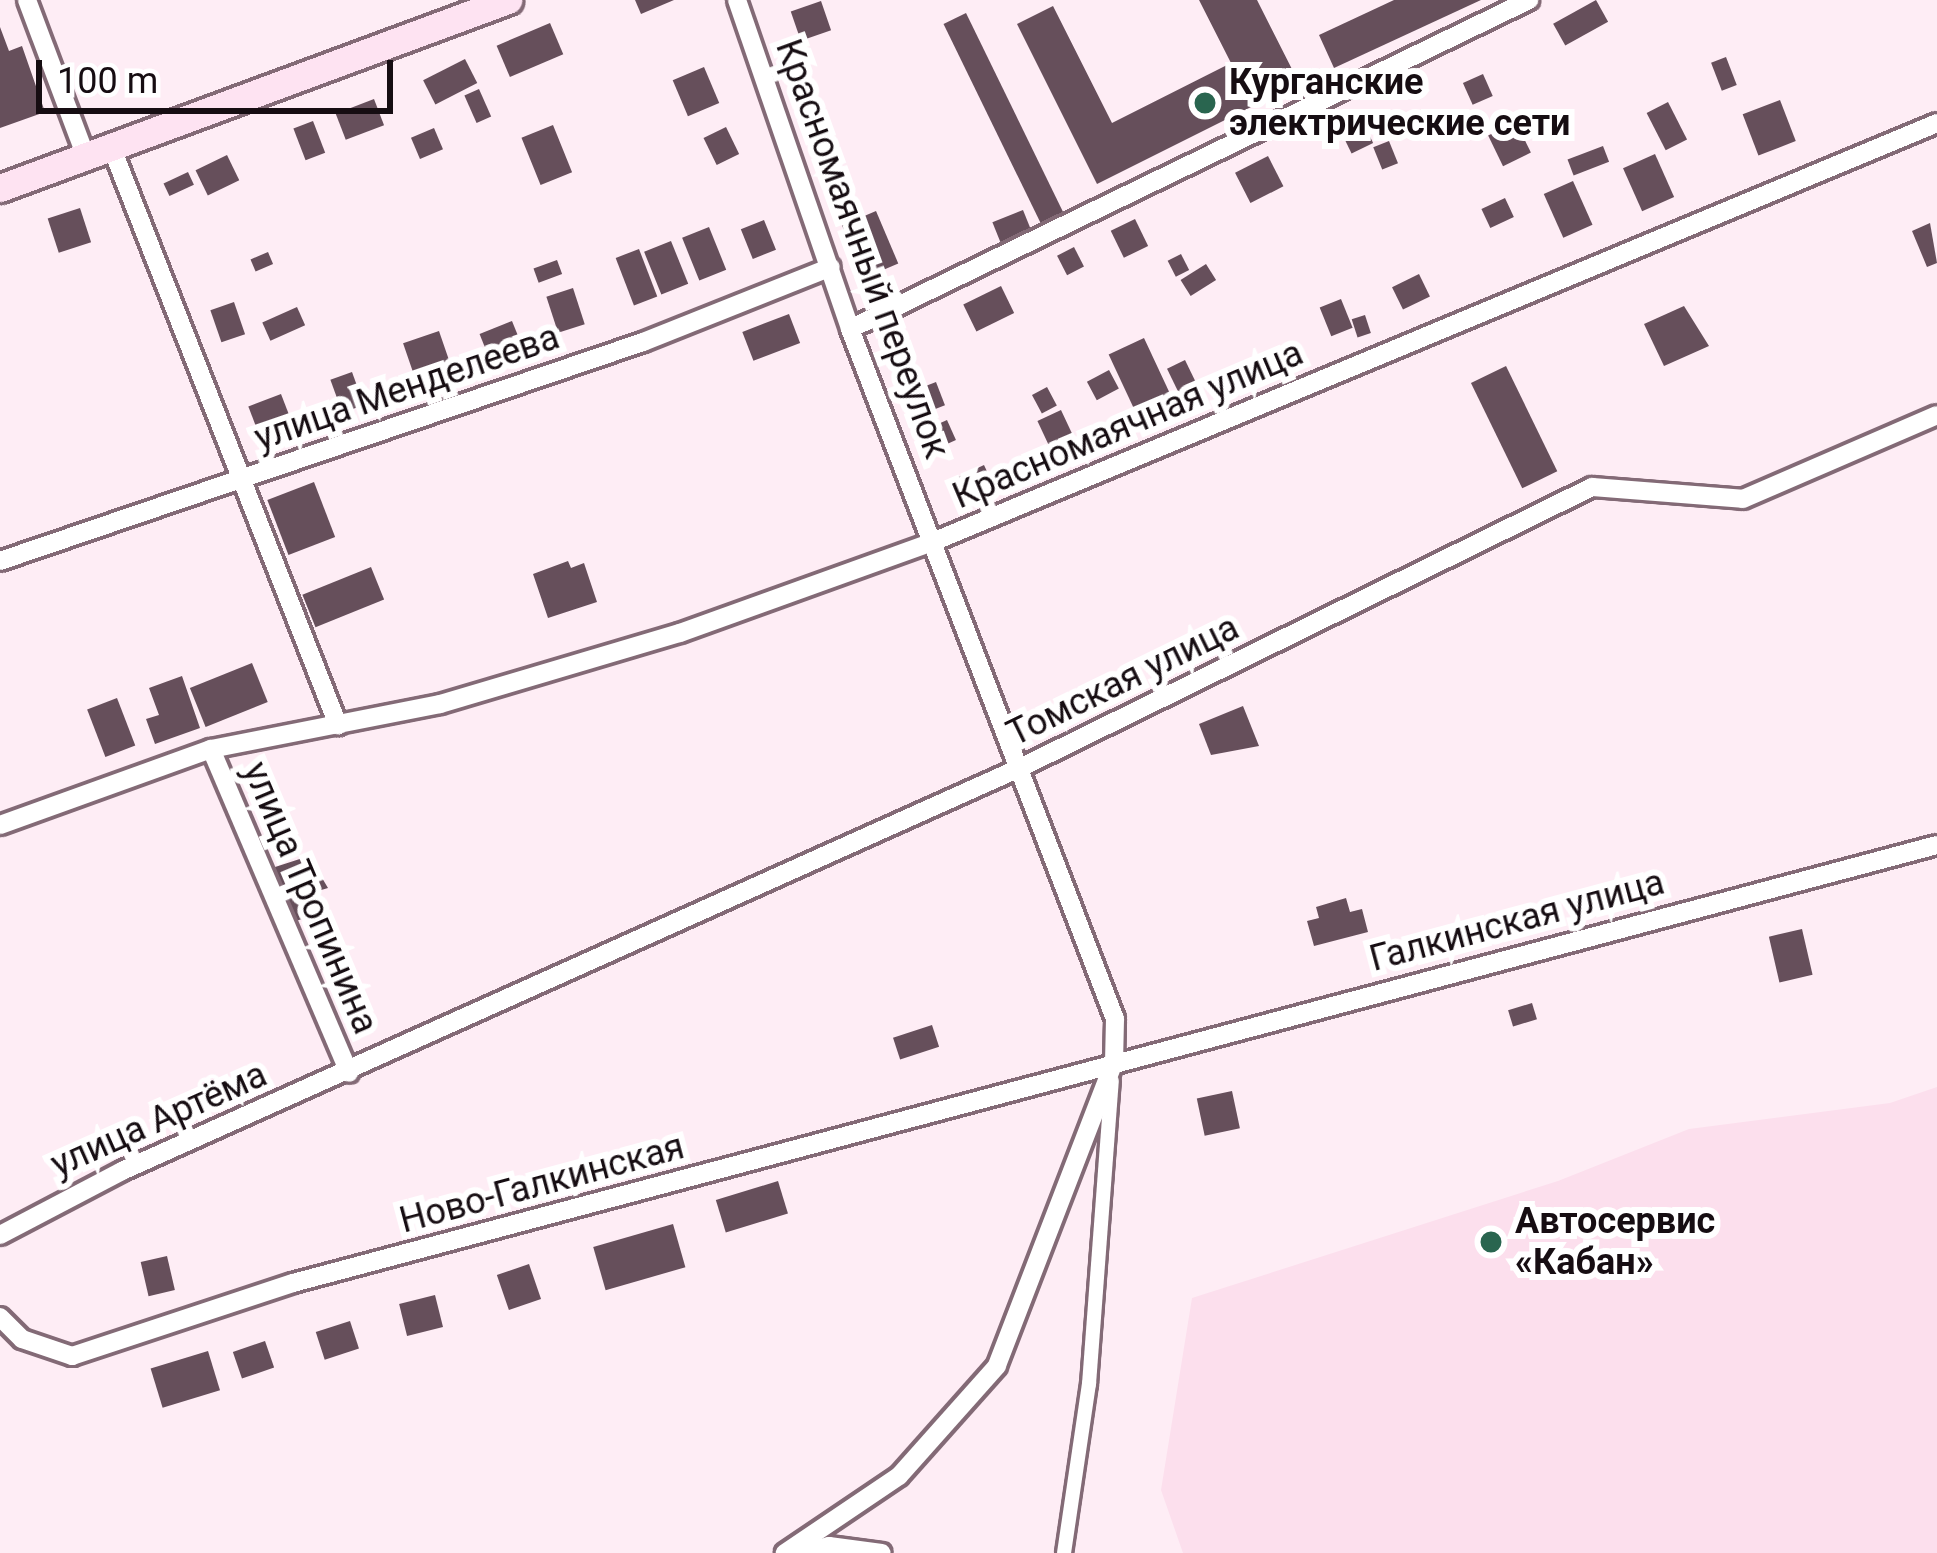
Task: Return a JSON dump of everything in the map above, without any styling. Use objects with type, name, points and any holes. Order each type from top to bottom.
[{"type":"main road","points":[[0,188],[100,155],[508,0]]},
{"type":"street","points":[[27,0],[242,480],[331,726]]},
{"type":"street","name":"Красномаячный переулок","points":[[736,0],[850,328],[1024,766],[1115,1019],[1114,1062]]},
{"type":"street","points":[[850,328],[1529,0]]},
{"type":"street","name":"Красномаячная улица","points":[[0,825],[211,749],[440,704],[680,634],[934,541],[1937,123]]},
{"type":"street","name":"улица Менделеева","points":[[0,561],[242,480],[832,267]]},
{"type":"street","name":"Томская улица","points":[[349,1072],[1024,766],[1592,488],[1743,499],[1937,415]]},
{"type":"street","name":"улица Тропинина","points":[[211,749],[349,1072]]},
{"type":"street","name":"Галкинская улица","points":[[1114,1062],[1937,845]]},
{"type":"street","points":[[784,1553],[899,1475],[997,1366],[1114,1062]]},
{"type":"street","points":[[1064,1553],[1089,1384],[1114,1062]]},
{"type":"street","name":"Ново-Галкинская","points":[[0,1317],[22,1340],[72,1356],[293,1283],[1114,1062]]},
{"type":"street","name":"улица Артёма","points":[[0,1235],[122,1171],[349,1072]]},
{"type":"street","points":[[803,1553],[829,1546],[882,1553]]},
{"type":"shaded area","points":[[1937,1087],[1937,1553],[1183,1553],[1161,1490],[1192,1298],[1558,1181],[1689,1129],[1890,1103]]},
{"type":"building","points":[[635,0],[674,0],[641,14]]},
{"type":"building","name":"Курганские электрические сети","points":[[1199,0],[1257,0],[1299,83],[1097,184],[1017,24],[1053,6],[1112,123],[1231,63]]},
{"type":"building","points":[[1394,0],[1481,0],[1334,68],[1319,35]]},
{"type":"building","points":[[1596,0],[1608,22],[1565,46],[1553,24]]},
{"type":"building","points":[[821,1],[831,30],[801,41],[791,11]]},
{"type":"building","points":[[966,13],[1066,217],[1043,228],[944,24]]},
{"type":"building","points":[[550,23],[563,54],[510,77],[497,46]]},
{"type":"building","points":[[0,27],[9,51],[22,46],[45,112],[0,128]]},
{"type":"building","points":[[1726,57],[1737,85],[1722,91],[1711,63]]},
{"type":"building","points":[[465,59],[477,83],[435,104],[423,80]]},
{"type":"building","points":[[704,67],[719,103],[688,116],[673,80]]},
{"type":"building","points":[[1483,74],[1493,96],[1473,105],[1463,83]]},
{"type":"building","points":[[479,89],[491,116],[477,123],[464,96]]},
{"type":"building","points":[[374,99],[384,125],[346,140],[336,114]]},
{"type":"building","points":[[1780,100],[1796,141],[1758,155],[1743,114]]},
{"type":"building","points":[[1668,102],[1687,139],[1666,150],[1647,113]]},
{"type":"building","points":[[1360,116],[1373,143],[1352,153],[1338,127]]},
{"type":"building","points":[[313,121],[325,153],[306,160],[293,129]]},
{"type":"building","points":[[1516,122],[1531,153],[1503,166],[1488,136]]},
{"type":"building","points":[[553,125],[572,172],[541,185],[521,138]]},
{"type":"building","points":[[726,127],[739,154],[717,165],[704,138]]},
{"type":"building","points":[[434,128],[443,149],[420,159],[411,138]]},
{"type":"building","points":[[1389,141],[1398,163],[1382,170],[1373,147]]},
{"type":"building","points":[[1603,146],[1609,162],[1574,175],[1568,160]]},
{"type":"building","points":[[1655,154],[1674,197],[1642,211],[1623,168]]},
{"type":"building","points":[[227,155],[239,180],[208,196],[196,170]]},
{"type":"building","points":[[1268,156],[1283,186],[1250,203],[1235,173]]},
{"type":"building","points":[[188,172],[194,185],[169,196],[164,183]]},
{"type":"building","points":[[1573,181],[1593,225],[1563,238],[1544,194]]},
{"type":"building","points":[[1505,198],[1514,217],[1490,228],[1481,209]]},
{"type":"building","points":[[80,208],[91,242],[59,253],[48,219]]},
{"type":"building","points":[[1023,210],[1034,237],[1003,249],[992,222]]},
{"type":"building","points":[[876,211],[898,263],[864,278],[842,225]]},
{"type":"building","points":[[1135,219],[1148,246],[1124,258],[1111,231]]},
{"type":"building","points":[[764,220],[776,250],[753,259],[741,229]]},
{"type":"building","points":[[1930,223],[1937,263],[1927,267],[1912,231]]},
{"type":"building","points":[[709,227],[726,270],[699,281],[682,238]]},
{"type":"building","points":[[671,241],[688,284],[661,295],[644,252]]},
{"type":"building","points":[[1074,247],[1084,267],[1067,275],[1057,256]]},
{"type":"building","points":[[639,249],[657,297],[634,306],[616,258]]},
{"type":"building","points":[[268,252],[273,264],[256,271],[251,259]]},
{"type":"building","points":[[1181,254],[1189,270],[1176,277],[1168,261]]},
{"type":"building","points":[[557,260],[562,274],[539,283],[534,269]]},
{"type":"building","points":[[1206,264],[1216,280],[1191,296],[1181,280]]},
{"type":"building","points":[[1419,274],[1430,296],[1403,310],[1392,287]]},
{"type":"building","points":[[1001,286],[1014,313],[976,331],[963,304]]},
{"type":"building","points":[[573,288],[585,324],[558,333],[546,297]]},
{"type":"building","points":[[1341,299],[1353,328],[1331,336],[1320,308]]},
{"type":"building","points":[[234,302],[245,334],[221,342],[210,310]]},
{"type":"building","points":[[1684,306],[1709,346],[1664,366],[1644,324]]},
{"type":"building","points":[[297,307],[305,325],[270,341],[262,322]]},
{"type":"building","points":[[789,314],[800,343],[753,361],[742,332]]},
{"type":"building","points":[[1365,315],[1371,333],[1358,337],[1352,319]]},
{"type":"building","points":[[512,321],[522,346],[490,359],[480,334]]},
{"type":"building","points":[[439,331],[453,372],[417,384],[403,343]]},
{"type":"building","points":[[1144,338],[1171,395],[1135,412],[1109,354]]},
{"type":"building","points":[[1185,360],[1197,385],[1179,394],[1167,369]]},
{"type":"building","points":[[1506,366],[1557,471],[1522,488],[1471,383]]},
{"type":"building","points":[[1109,370],[1119,389],[1097,400],[1087,382]]},
{"type":"building","points":[[352,372],[364,405],[342,413],[330,380]]},
{"type":"building","points":[[936,382],[945,405],[918,416],[909,392]]},
{"type":"building","points":[[1047,387],[1057,406],[1042,414],[1032,395]]},
{"type":"building","points":[[281,394],[294,428],[261,440],[248,407]]},
{"type":"building","points":[[1061,410],[1074,438],[1051,449],[1037,421]]},
{"type":"building","points":[[947,420],[956,440],[940,447],[931,427]]},
{"type":"building","points":[[984,465],[990,478],[964,490],[958,477]]},
{"type":"building","points":[[314,482],[335,537],[288,555],[267,500]]},
{"type":"building","points":[[568,561],[571,568],[584,563],[597,602],[548,618],[533,574]]},
{"type":"building","points":[[371,567],[384,599],[315,627],[302,595]]},
{"type":"building","points":[[252,663],[268,702],[206,727],[190,688]]},
{"type":"building","points":[[182,676],[200,728],[155,744],[146,719],[159,715],[149,688]]},
{"type":"building","points":[[117,698],[135,746],[105,757],[87,709]]},
{"type":"building","points":[[1243,706],[1259,746],[1211,755],[1199,724]]},
{"type":"building","points":[[309,856],[328,888],[318,891],[325,912],[289,923],[272,868]]},
{"type":"building","points":[[1346,898],[1350,912],[1362,909],[1368,932],[1314,946],[1307,921],[1319,918],[1316,907]]},
{"type":"building","points":[[1802,929],[1813,975],[1779,982],[1769,937]]},
{"type":"building","points":[[1532,1003],[1537,1019],[1513,1027],[1508,1010]]},
{"type":"building","points":[[932,1025],[939,1047],[900,1060],[893,1038]]},
{"type":"building","points":[[1232,1091],[1240,1128],[1205,1136],[1197,1098]]},
{"type":"building","points":[[778,1181],[788,1214],[726,1233],[716,1200]]},
{"type":"building","points":[[673,1224],[685,1267],[606,1290],[593,1247]]},
{"type":"building","points":[[167,1256],[175,1290],[149,1296],[141,1262]]},
{"type":"building","points":[[529,1264],[541,1299],[509,1310],[497,1275]]},
{"type":"building","points":[[435,1295],[443,1327],[407,1336],[399,1304]]},
{"type":"building","points":[[350,1321],[359,1349],[325,1360],[316,1332]]},
{"type":"building","points":[[265,1341],[274,1367],[242,1379],[233,1352]]},
{"type":"building","points":[[208,1351],[220,1390],[163,1408],[151,1369]]},
{"type":"place","name":"Курганские электрические сети","points":[[1205,103]]},
{"type":"place","name":"Автосервис «Кабан»","points":[[1491,1242]]}]
